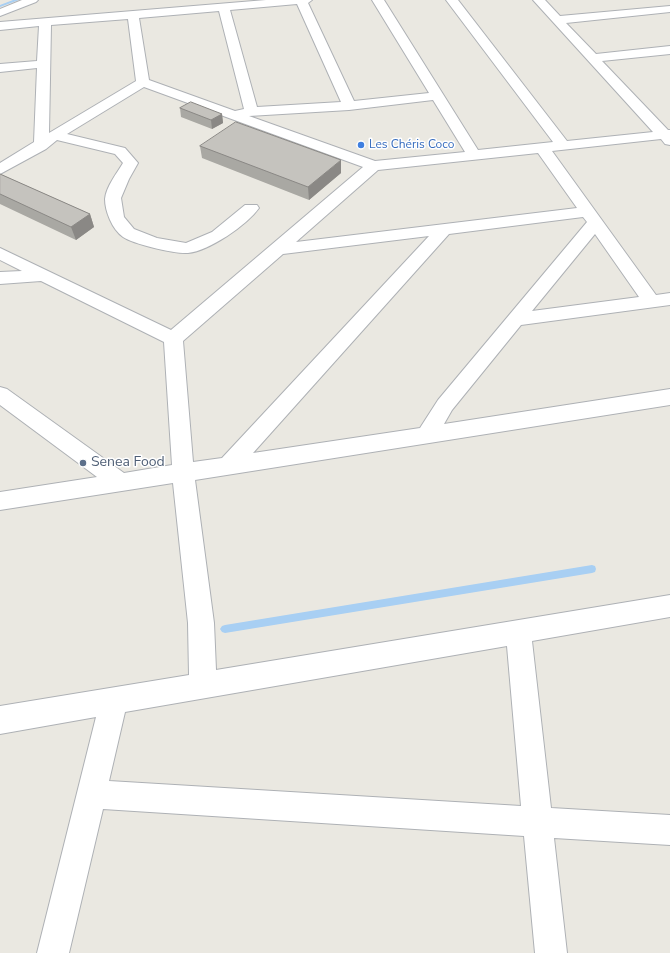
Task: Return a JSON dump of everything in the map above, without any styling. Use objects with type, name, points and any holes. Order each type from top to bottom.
[{"type":"street","points":[[0,13],[32,0]]},
{"type":"street","points":[[158,0],[160,12]]},
{"type":"street","points":[[300,0],[349,106]]},
{"type":"street","points":[[0,26],[224,7],[247,2],[306,0]]},
{"type":"street","points":[[378,0],[436,96],[474,155]]},
{"type":"street","points":[[452,0],[562,146]]},
{"type":"street","points":[[539,0],[592,58],[668,136]]},
{"type":"street","points":[[224,7],[251,111]]},
{"type":"street","points":[[557,20],[670,9]]},
{"type":"street","points":[[133,14],[142,82]]},
{"type":"street","points":[[41,146],[46,22]]},
{"type":"street","points":[[592,58],[670,50]]},
{"type":"street","points":[[0,68],[44,64]]},
{"type":"street","points":[[142,82],[374,166],[668,136]]},
{"type":"street","points":[[0,169],[41,146],[142,82]]},
{"type":"street","points":[[232,115],[251,111],[349,106],[436,96]]},
{"type":"street","points":[[56,136],[120,151],[131,163],[121,179],[113,198],[116,217],[128,233],[154,242],[187,248],[218,236],[251,208]]},
{"type":"street","points":[[542,148],[652,302]]},
{"type":"street","points":[[173,339],[374,166]]},
{"type":"street","points":[[278,249],[445,228],[591,217]]},
{"type":"street","points":[[426,435],[445,406],[515,320],[591,217]]},
{"type":"street","points":[[228,466],[445,228]]},
{"type":"street","points":[[0,253],[173,339]]},
{"type":"street","points":[[0,278],[41,274]]},
{"type":"street","points":[[515,320],[670,299]]},
{"type":"street","points":[[173,339],[183,472],[202,630],[203,686]]},
{"type":"street","points":[[0,394],[120,482]]},
{"type":"street","points":[[0,501],[670,397]]},
{"type":"street","points":[[0,720],[670,606]]},
{"type":"street","points":[[518,632],[551,953]]},
{"type":"street","points":[[53,953],[114,701]]},
{"type":"street","points":[[91,794],[670,830]]},
{"type":"building","points":[[191,102],[222,114],[211,120],[180,108]]},
{"type":"building","points":[[236,122],[341,160],[308,187],[200,146]]},
{"type":"building","points":[[0,174],[90,214],[71,227],[0,194]]},
{"type":"waterway","points":[[0,6],[17,0]]},
{"type":"waterway","points":[[225,629],[592,569]]},
{"type":"place","name":"Les Chéris Coco","points":[[361,145]]},
{"type":"place","name":"Senea Food","points":[[83,463]]}]
